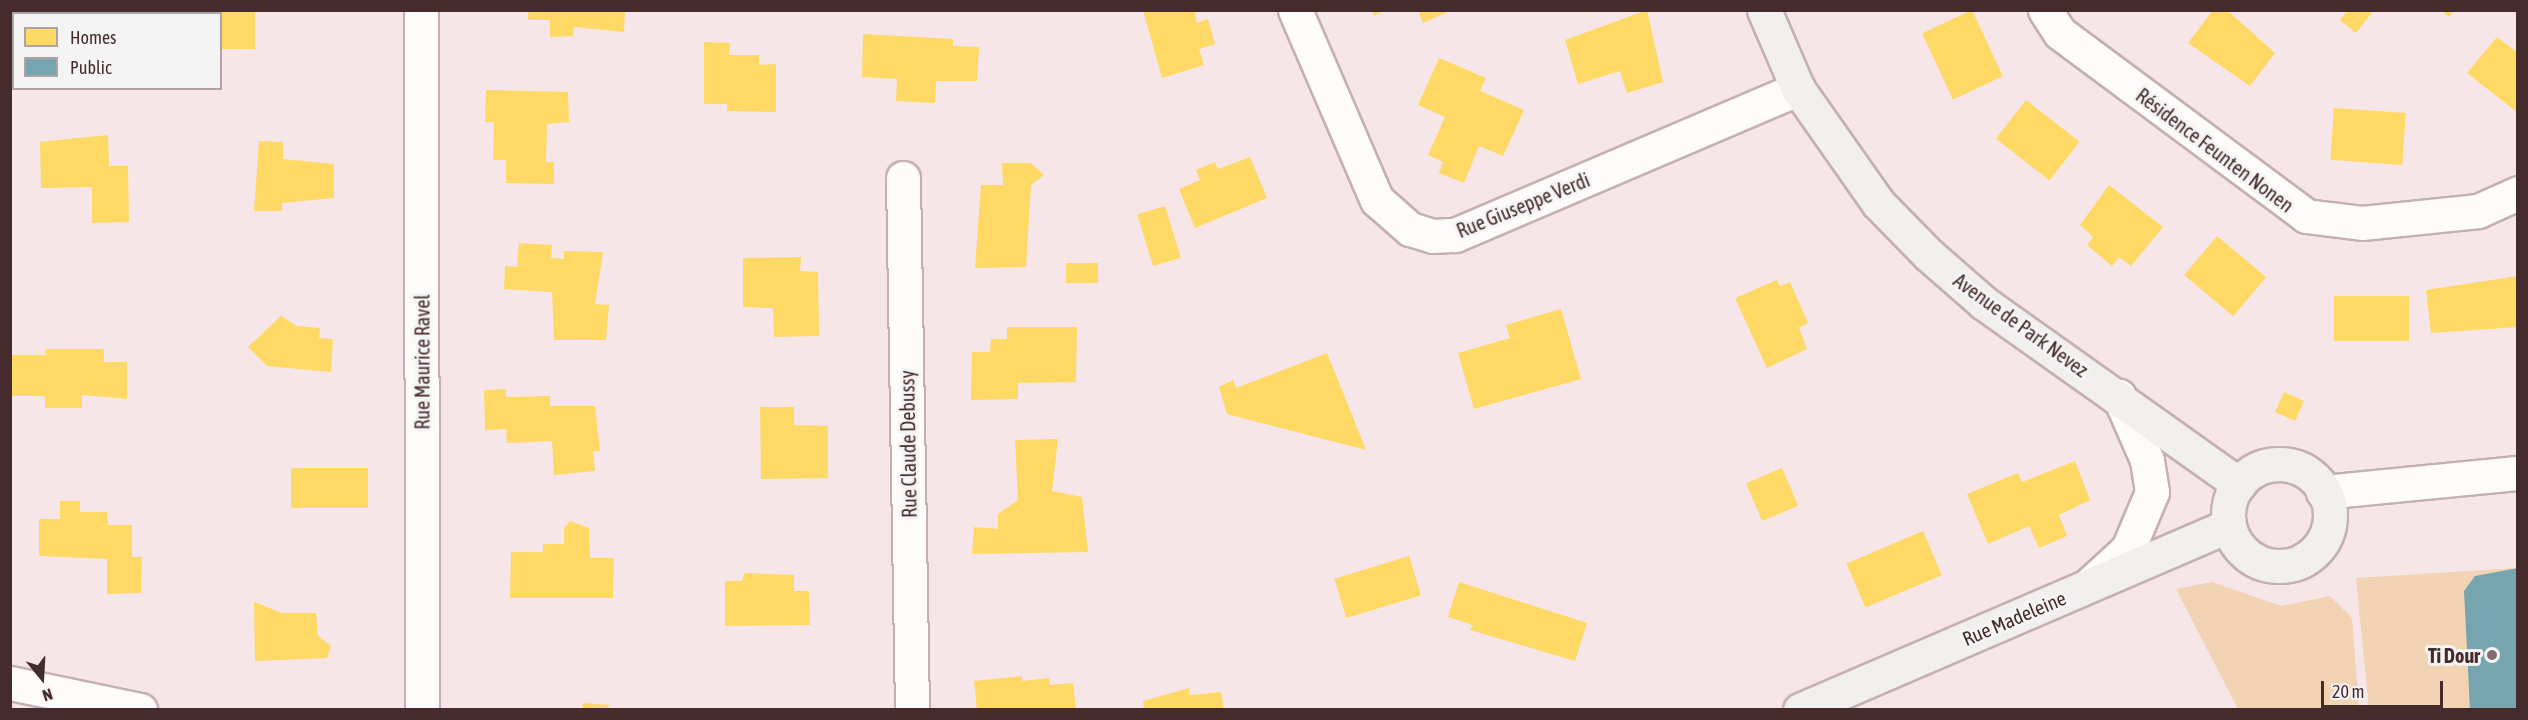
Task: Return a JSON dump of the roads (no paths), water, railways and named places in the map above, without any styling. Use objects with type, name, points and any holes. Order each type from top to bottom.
[{"type":"main road","name":"Avenue de Park Nevez","points":[[1764,10],[1798,89],[1878,203],[1929,255],[1984,303],[2119,396],[2240,484]]},
{"type":"main road","points":[[2283,462],[2313,476],[2323,492],[2330,503],[2327,535],[2305,560],[2273,566],[2244,554],[2227,526],[2230,494],[2252,470],[2283,462]]},
{"type":"main road","name":"Rue Madeleine","points":[[1800,710],[2227,526]]},
{"type":"street","name":"Rue Giuseppe Verdi","points":[[1295,10],[1377,200],[1410,229],[1432,236],[1455,236],[1798,89]]},
{"type":"street","name":"Résidence Feunten Nonen","points":[[2045,10],[2060,33],[2306,216],[2362,222],[2478,211],[2517,193]]},
{"type":"street","name":"Rue Maurice Ravel","points":[[421,15],[422,710]]},
{"type":"street","name":"Rue Claude Debussy","points":[[903,178],[912,710]]},
{"type":"street","points":[[2086,588],[2128,549],[2152,492],[2147,459],[2119,396]]},
{"type":"street","points":[[2323,492],[2517,473]]},
{"type":"street","points":[[10,683],[140,710]]},
{"type":"place","name":"Ti Dour","points":[[2492,655]]}]
